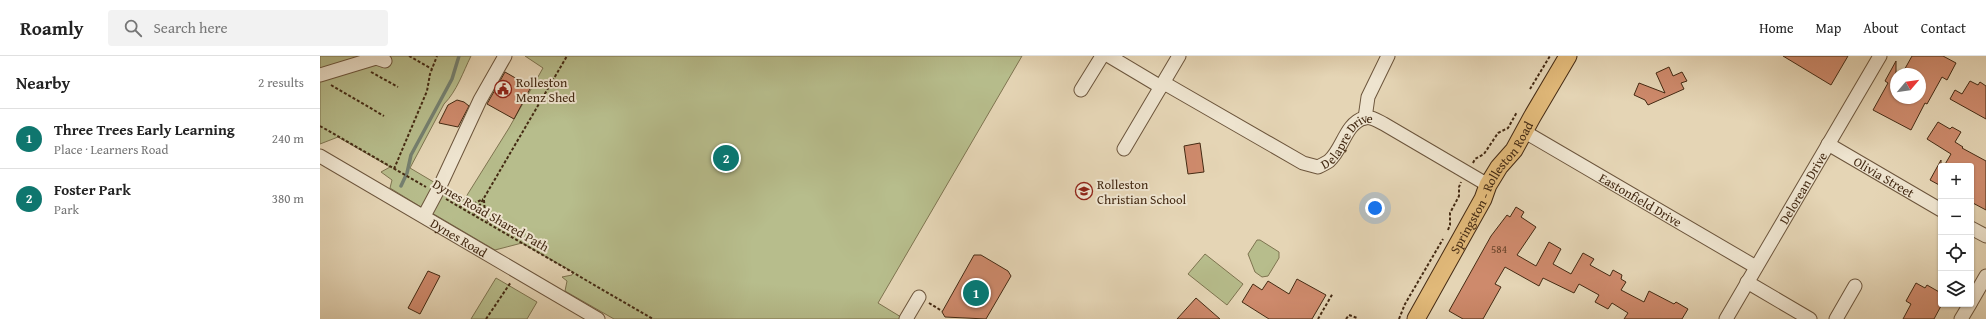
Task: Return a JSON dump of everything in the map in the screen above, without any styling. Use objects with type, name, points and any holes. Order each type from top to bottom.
[{"type":"main road","name":"Springston - Rolleston Road","points":[[1416,319],[1483,199],[1488,185],[1499,167],[1514,150],[1568,56]]},
{"type":"street","points":[[424,216],[480,100],[505,56]]},
{"type":"street","points":[[1081,90],[1102,56]]},
{"type":"street","name":"Delapre Drive","points":[[1109,56],[1303,163],[1318,167],[1329,161],[1349,130],[1365,118],[1372,118],[1488,185]]},
{"type":"street","points":[[1124,149],[1179,56]]},
{"type":"street","points":[[1365,118],[1368,97],[1388,56]]},
{"type":"street","name":"Delorean Drive","points":[[1726,319],[1880,56]]},
{"type":"street","points":[[321,75],[376,58],[385,61]]},
{"type":"street","name":"Eastonfield Drive","points":[[1525,132],[1756,267]]},
{"type":"street","name":"Olivia Street","points":[[1828,144],[1938,208]]},
{"type":"street","name":"Dynes Road","points":[[320,156],[598,319]]},
{"type":"street","points":[[1974,230],[1986,236]]},
{"type":"street","points":[[1974,296],[1986,276]]},
{"type":"street","points":[[1747,282],[1810,319]]},
{"type":"street","points":[[1836,319],[1855,286]]},
{"type":"street","points":[[906,319],[922,299]]},
{"type":"street","points":[[1961,319],[1968,307]]},
{"type":"path","points":[[409,56],[432,69]]},
{"type":"path","points":[[394,169],[427,92],[432,69],[437,56]]},
{"type":"path","points":[[474,215],[567,56]]},
{"type":"path","points":[[365,68],[398,87]]},
{"type":"path","points":[[321,75],[325,81],[384,116]]},
{"type":"path","name":"Dynes Road Shared Path","points":[[320,126],[653,319]]},
{"type":"path","points":[[459,207],[471,205],[484,198]]},
{"type":"path","points":[[484,198],[485,215],[490,225]]},
{"type":"path","points":[[486,319],[512,282],[511,277]]},
{"type":"path","points":[[1318,319],[1334,293]]},
{"type":"path","points":[[922,299],[942,311]]},
{"type":"path","points":[[1346,319],[1349,315],[1356,318]]},
{"type":"green space","points":[[320,56],[471,56],[456,87],[449,99],[444,104],[410,168],[437,184],[421,207],[390,188],[392,180],[381,172],[390,167],[338,137],[320,144]]},
{"type":"green space","points":[[525,56],[1022,56],[878,303],[901,317],[900,319],[614,319],[565,291],[567,281],[562,277],[572,275],[573,272],[522,243],[495,250],[432,213],[444,188],[464,200],[509,128],[543,68]]},
{"type":"green space","points":[[1257,240],[1260,240],[1279,252],[1279,258],[1268,276],[1262,277],[1255,272],[1248,254]]},
{"type":"green space","points":[[1205,254],[1243,284],[1227,305],[1188,274]]},
{"type":"green space","points":[[496,278],[537,302],[527,319],[471,319]]},
{"type":"building","points":[[1783,56],[1848,56],[1831,85]]},
{"type":"building","points":[[1912,56],[1943,56],[1956,63],[1947,80],[1942,77],[1927,104],[1926,68],[1905,68]]},
{"type":"building","points":[[1896,61],[1896,68],[1892,68]]},
{"type":"building","points":[[1669,67],[1673,76],[1682,72],[1687,81],[1681,83],[1684,89],[1648,105],[1645,100],[1634,95],[1639,83],[1665,93],[1656,73]]},
{"type":"building","points":[[505,72],[531,87],[514,119],[487,104]]},
{"type":"building","points":[[1890,72],[1890,104],[1924,104],[1911,130],[1873,110],[1888,83],[1885,81]]},
{"type":"building","points":[[1970,81],[1978,85],[1980,82],[1986,86],[1986,119],[1950,99],[1955,90],[1962,94]]},
{"type":"building","points":[[457,100],[464,102],[469,106],[458,127],[439,123],[448,105]]},
{"type":"building","points":[[1938,122],[1950,129],[1952,127],[1961,132],[1955,142],[1963,147],[1962,148],[1986,161],[1986,210],[1974,204],[1974,163],[1946,163],[1951,154],[1927,139]]},
{"type":"building","points":[[1200,143],[1204,172],[1188,174],[1184,146]]},
{"type":"building","points":[[1938,165],[1938,184],[1930,180]]},
{"type":"building","points":[[1516,207],[1524,212],[1521,217],[1536,227],[1517,255],[1536,266],[1549,242],[1561,249],[1553,264],[1571,274],[1583,253],[1594,259],[1590,265],[1610,276],[1613,270],[1622,275],[1621,279],[1626,282],[1621,290],[1644,302],[1649,291],[1674,304],[1676,302],[1688,309],[1682,319],[1624,319],[1628,313],[1612,303],[1608,309],[1595,302],[1599,295],[1579,284],[1574,293],[1543,278],[1539,286],[1505,267],[1495,284],[1501,287],[1483,319],[1463,319],[1449,311],[1491,236],[1507,215],[1510,217]]},
{"type":"building","points":[[974,255],[981,255],[1008,271],[1011,276],[986,319],[945,317],[942,312]]},
{"type":"building","points":[[428,271],[440,276],[420,314],[408,308]]},
{"type":"building","points":[[1297,279],[1326,295],[1312,319],[1269,319],[1242,302],[1253,284],[1262,290],[1268,281],[1289,294]]},
{"type":"building","points":[[1916,283],[1925,288],[1927,285],[1938,291],[1938,307],[1940,307],[1934,319],[1903,319],[1911,304],[1906,301]]},
{"type":"building","points":[[1196,298],[1220,319],[1177,319]]},
{"type":"waterway","points":[[401,186],[407,173],[411,155],[452,79],[459,56]]},
{"type":"place","name":"Rolleston Menz Shed","points":[[503,89]]},
{"type":"place","name":"Foster Park","points":[[726,158]]},
{"type":"place","name":"Rolleston Christian School","points":[[1084,191]]},
{"type":"place","name":"Three Trees Early Learning","points":[[976,293]]}]
